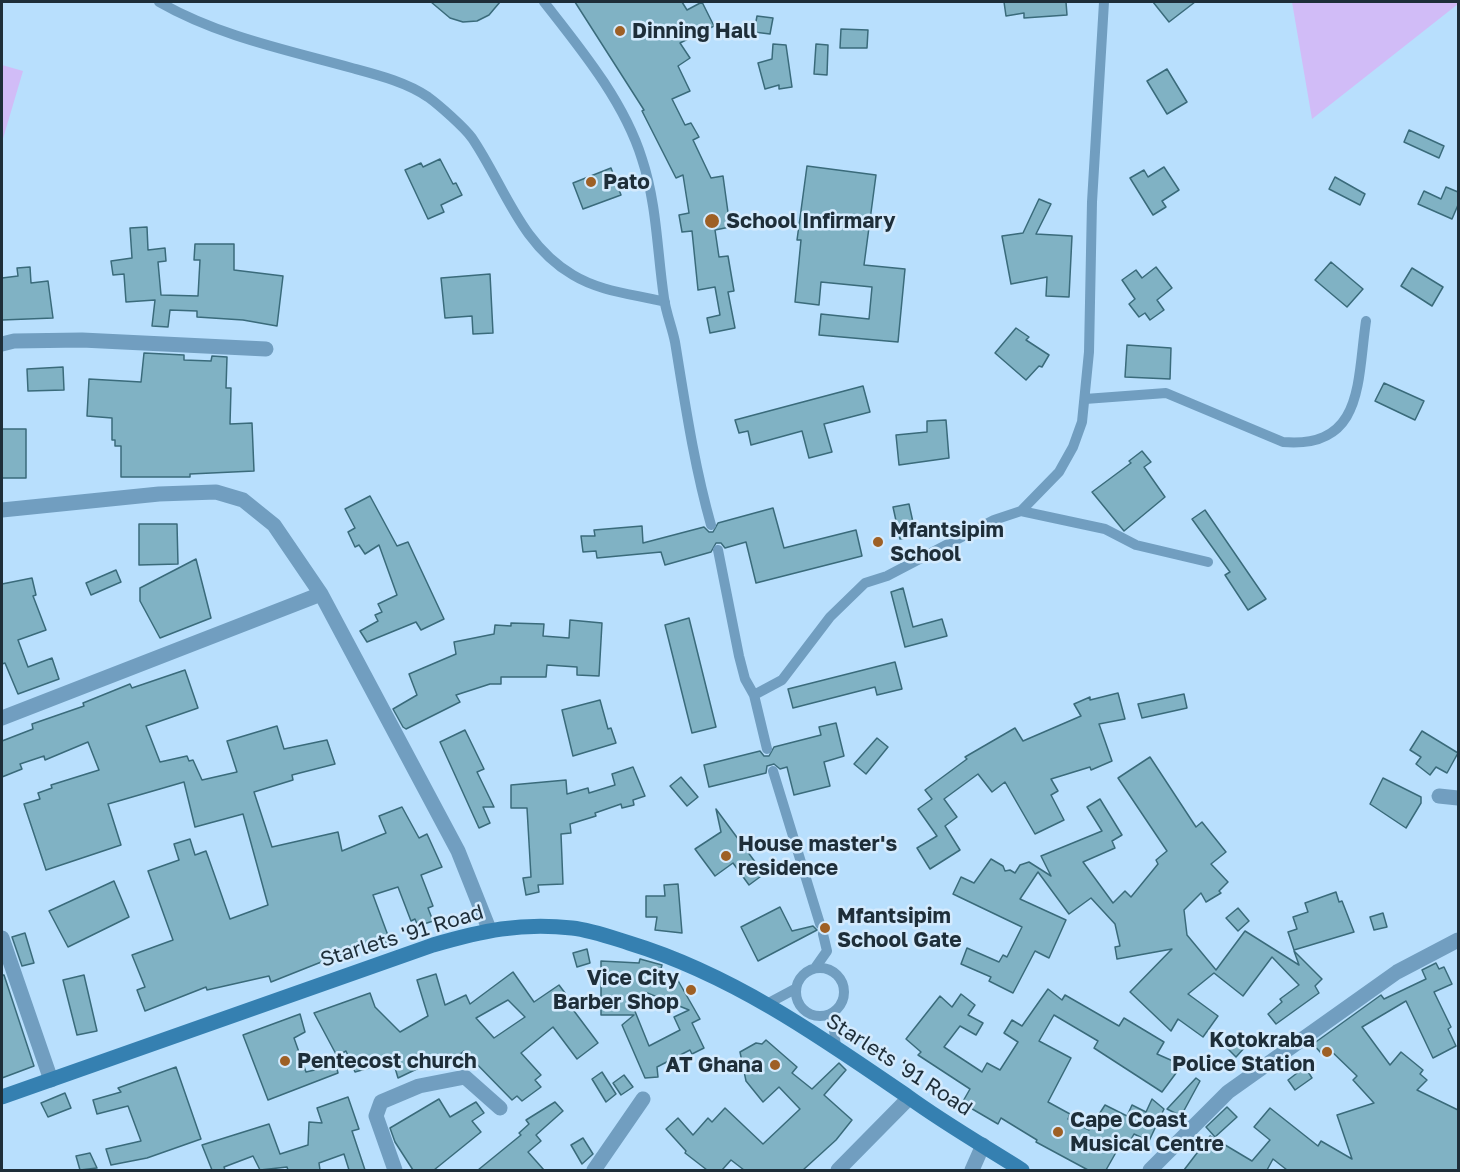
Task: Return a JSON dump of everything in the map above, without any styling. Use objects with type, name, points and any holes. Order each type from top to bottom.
[{"type":"street","points":[[2,344],[14,341],[82,340],[266,349]]},
{"type":"street","points":[[2,510],[159,494],[216,492],[243,500],[273,525],[321,594],[458,851],[489,929]]},
{"type":"street","points":[[2,718],[321,594]]},
{"type":"street","points":[[1439,796],[1458,798]]},
{"type":"street","name":"Starlets '91 Road","points":[[2,1097],[334,979],[489,929],[540,926],[573,928],[669,956],[765,1005],[836,1047],[909,1098],[1022,1170]]},
{"type":"street","points":[[2,938],[51,1080]]},
{"type":"street","points":[[1150,1170],[1228,1092],[1397,972],[1458,940]]},
{"type":"street","points":[[395,1170],[376,1116],[381,1102],[418,1086],[465,1077],[500,1108]]},
{"type":"street","points":[[838,1170],[909,1098]]},
{"type":"street","points":[[594,1170],[643,1099]]},
{"type":"street","points":[[972,1170],[983,1145]]},
{"type":"lane","points":[[159,2],[183,16],[215,29],[382,75],[428,97],[470,135],[513,214],[549,256],[573,275],[613,292],[664,302]]},
{"type":"lane","points":[[544,2],[571,33],[619,109],[637,146],[654,212],[664,302],[675,341],[702,493],[711,525]]},
{"type":"lane","points":[[754,695],[782,680],[831,617],[865,584],[887,576],[994,520],[1021,511],[1059,472],[1079,430],[1085,399],[1091,319],[1092,202],[1104,2]]},
{"type":"lane","points":[[1085,399],[1166,393],[1283,442],[1303,444],[1320,441],[1338,430],[1353,405],[1366,321]]},
{"type":"lane","points":[[1021,511],[1105,529],[1136,545],[1208,562]]},
{"type":"lane","points":[[718,550],[745,679],[754,695],[767,749]]},
{"type":"lane","points":[[773,771],[826,951],[844,987],[844,994],[842,1002],[832,1013],[817,1016],[804,1010],[799,1004],[795,989]]},
{"type":"lane","points":[[815,968],[826,951]]},
{"type":"lane","points":[[765,1005],[795,989],[802,975],[815,968],[822,967],[836,973]]},
{"type":"lane","points":[[832,1013],[836,1047]]},
{"type":"shaded area","points":[[1292,2],[1458,2],[1458,4],[1312,119]]},
{"type":"shaded area","points":[[2,65],[23,71],[2,142]]},
{"type":"building","points":[[431,2],[500,2],[489,15],[477,21],[463,22],[450,18]]},
{"type":"building","points":[[575,2],[682,2],[687,10],[702,2],[714,26],[680,43],[690,58],[678,66],[690,91],[672,99],[685,125],[691,123],[699,137],[693,140],[711,178],[723,176],[730,227],[715,230],[719,257],[728,256],[734,291],[728,292],[735,328],[710,333],[707,318],[720,315],[715,287],[698,290],[692,231],[682,232],[679,215],[689,213],[683,175],[676,178],[642,111],[644,110]]},
{"type":"building","points":[[1004,2],[1066,2],[1067,15],[1024,18],[1024,13],[1006,16]]},
{"type":"building","points":[[1153,2],[1195,2],[1169,22]]},
{"type":"building","points":[[757,16],[773,18],[770,34],[754,32]]},
{"type":"building","points":[[841,29],[868,30],[867,48],[840,48]]},
{"type":"building","points":[[773,44],[786,45],[792,87],[779,89],[779,85],[765,89],[758,63],[772,59]]},
{"type":"building","points":[[816,44],[828,45],[827,75],[814,74]]},
{"type":"building","points":[[1167,69],[1187,102],[1167,114],[1147,81]]},
{"type":"building","points":[[1409,130],[1444,146],[1439,158],[1404,142]]},
{"type":"building","points":[[440,159],[453,184],[456,183],[462,195],[441,205],[444,212],[428,219],[405,170],[421,163],[423,167]]},
{"type":"building","points":[[807,166],[876,175],[864,265],[905,269],[898,342],[819,335],[821,314],[869,319],[872,287],[821,282],[819,305],[795,302],[801,240],[797,240]]},
{"type":"building","points":[[1164,167],[1179,190],[1162,201],[1166,207],[1153,215],[1130,178],[1144,170],[1148,177]]},
{"type":"building","points":[[611,168],[621,195],[583,209],[573,183]]},
{"type":"building","points":[[1335,177],[1365,194],[1360,205],[1329,189]]},
{"type":"building","points":[[1446,187],[1458,192],[1458,205],[1452,219],[1418,204],[1424,191],[1441,199]]},
{"type":"building","points":[[1039,199],[1051,204],[1036,234],[1072,236],[1069,297],[1046,296],[1047,277],[1011,284],[1002,236],[1023,233]]},
{"type":"building","points":[[147,227],[148,250],[165,248],[166,261],[158,262],[161,295],[198,296],[200,260],[194,260],[195,244],[234,244],[234,270],[283,276],[277,326],[243,320],[197,317],[197,311],[170,310],[168,327],[152,326],[155,300],[126,302],[124,274],[113,275],[111,261],[132,258],[130,228]]},
{"type":"building","points":[[1331,262],[1363,289],[1347,307],[1315,280]]},
{"type":"building","points":[[30,267],[31,283],[48,281],[53,318],[2,320],[2,278],[18,276],[17,268]]},
{"type":"building","points":[[1156,267],[1172,288],[1157,300],[1164,310],[1150,320],[1145,313],[1139,317],[1129,304],[1135,299],[1122,280],[1136,270],[1142,278]]},
{"type":"building","points":[[1412,268],[1443,287],[1432,306],[1401,286]]},
{"type":"building","points":[[490,274],[493,333],[473,334],[472,316],[445,318],[441,278]]},
{"type":"building","points":[[1016,328],[1029,337],[1026,340],[1049,355],[1042,367],[1039,366],[1026,380],[995,353]]},
{"type":"building","points":[[1127,345],[1171,348],[1170,379],[1125,377]]},
{"type":"building","points":[[144,353],[184,355],[184,360],[211,361],[212,356],[227,357],[226,388],[231,388],[230,424],[252,423],[254,471],[190,474],[190,477],[121,477],[121,446],[115,446],[115,440],[112,440],[112,418],[87,416],[89,379],[141,382]]},
{"type":"building","points":[[63,367],[64,390],[28,391],[27,369]]},
{"type":"building","points":[[1384,383],[1424,401],[1415,420],[1375,401]]},
{"type":"building","points":[[863,386],[870,412],[824,424],[832,452],[809,458],[802,431],[751,445],[748,431],[739,433],[735,420]]},
{"type":"building","points":[[946,420],[949,458],[899,465],[896,435],[927,432],[927,421]]},
{"type":"building","points":[[2,429],[26,429],[26,478],[2,478]]},
{"type":"building","points":[[1142,451],[1151,462],[1144,467],[1165,497],[1124,531],[1092,492],[1131,463],[1129,461]]},
{"type":"building","points":[[370,496],[397,546],[408,542],[444,619],[421,630],[416,622],[367,642],[360,631],[378,621],[375,615],[382,612],[378,604],[397,595],[379,545],[365,554],[359,545],[355,547],[348,532],[355,528],[345,509]]},
{"type":"building","points":[[909,504],[916,536],[900,539],[893,507]]},
{"type":"building","points":[[773,508],[784,548],[856,530],[862,556],[756,583],[746,542],[725,548],[721,543],[716,543],[711,552],[665,565],[661,552],[597,558],[596,551],[583,552],[581,536],[595,536],[594,530],[642,526],[643,543],[704,527],[709,532],[713,532],[718,523]]},
{"type":"building","points":[[1205,510],[1266,599],[1248,610],[1225,575],[1230,572],[1192,519]]},
{"type":"building","points":[[139,524],[177,524],[178,564],[139,565]]},
{"type":"building","points":[[196,559],[211,618],[160,638],[140,601],[140,588]]},
{"type":"building","points":[[116,570],[121,582],[91,595],[86,583]]},
{"type":"building","points":[[32,578],[36,595],[33,596],[46,630],[18,640],[28,667],[52,658],[59,679],[18,694],[5,663],[2,664],[2,584]]},
{"type":"building","points":[[903,588],[913,627],[942,619],[947,636],[905,647],[891,592]]},
{"type":"building","points":[[689,618],[716,727],[692,733],[665,625]]},
{"type":"building","points":[[570,620],[602,623],[599,676],[577,675],[577,667],[547,665],[546,677],[501,677],[501,684],[490,684],[456,695],[460,702],[406,729],[403,727],[393,709],[417,695],[409,674],[456,654],[454,642],[494,634],[495,625],[511,626],[511,623],[544,624],[543,636],[569,638]]},
{"type":"building","points":[[895,662],[902,689],[877,695],[875,687],[793,708],[788,689]]},
{"type":"building","points":[[185,670],[198,708],[146,726],[160,762],[187,756],[189,761],[193,760],[202,780],[237,772],[227,741],[277,726],[284,749],[327,740],[335,764],[292,775],[293,780],[254,792],[272,847],[338,832],[342,851],[386,833],[379,816],[402,807],[419,838],[427,834],[442,867],[421,875],[433,906],[428,908],[433,921],[418,926],[415,919],[411,921],[398,887],[373,895],[390,941],[368,948],[364,945],[271,982],[269,976],[207,990],[206,987],[145,1011],[137,990],[145,987],[132,955],[173,940],[148,871],[179,860],[174,844],[190,839],[195,855],[206,851],[230,919],[268,905],[243,814],[195,827],[184,782],[108,804],[121,845],[46,870],[24,804],[40,799],[38,793],[52,788],[51,785],[99,770],[88,742],[45,760],[44,756],[20,764],[22,769],[2,777],[2,741],[33,729],[32,724],[84,706],[83,703],[130,684],[132,688]]},
{"type":"building","points":[[1118,693],[1125,719],[1099,724],[1112,761],[1091,770],[1090,767],[1051,779],[1058,791],[1051,795],[1064,820],[1035,834],[1005,782],[992,792],[978,774],[944,799],[957,817],[945,826],[960,850],[930,869],[917,848],[937,836],[918,809],[932,799],[925,790],[967,759],[965,757],[1015,728],[1023,741],[1081,716],[1074,704],[1090,697],[1090,700]]},
{"type":"building","points":[[1184,694],[1187,708],[1142,718],[1138,704]]},
{"type":"building","points":[[600,700],[608,729],[611,728],[616,743],[573,756],[562,710]]},
{"type":"building","points":[[836,723],[844,756],[824,762],[830,786],[794,795],[787,767],[780,769],[774,764],[767,766],[766,773],[709,787],[704,765],[760,751],[764,756],[769,756],[774,747],[821,735],[819,727]]},
{"type":"building","points":[[465,730],[484,769],[477,772],[494,807],[483,807],[490,823],[479,828],[440,742]]},
{"type":"building","points":[[1422,731],[1458,753],[1447,773],[1436,767],[1430,775],[1416,764],[1421,757],[1410,750]]},
{"type":"building","points":[[877,738],[888,747],[866,774],[854,764]]},
{"type":"building","points":[[1150,757],[1196,827],[1202,822],[1226,852],[1211,864],[1228,882],[1219,891],[1221,893],[1206,902],[1201,893],[1184,910],[1187,935],[1216,970],[1245,931],[1299,965],[1294,951],[1322,979],[1315,986],[1319,993],[1276,1024],[1268,1014],[1282,1002],[1280,999],[1299,985],[1272,957],[1243,996],[1214,973],[1188,994],[1218,1016],[1203,1037],[1178,1019],[1171,1031],[1130,992],[1172,949],[1117,959],[1115,947],[1120,946],[1115,924],[1091,898],[1069,914],[1038,872],[1020,899],[1066,920],[1049,958],[1035,951],[1013,993],[989,981],[991,977],[961,964],[967,948],[999,962],[1003,955],[1007,957],[1022,927],[953,894],[961,877],[974,883],[991,859],[1003,866],[1005,871],[1010,870],[1015,873],[1020,865],[1029,862],[1051,876],[1041,856],[1102,831],[1087,807],[1100,799],[1122,835],[1112,841],[1115,848],[1083,862],[1113,903],[1125,891],[1131,897],[1158,864],[1156,860],[1167,851],[1118,778]]},
{"type":"building","points":[[633,767],[645,796],[633,800],[634,805],[622,808],[621,804],[595,813],[596,816],[570,824],[571,833],[561,834],[563,884],[538,885],[539,892],[526,895],[523,878],[531,877],[527,808],[511,808],[511,785],[566,780],[567,794],[588,788],[589,793],[615,785],[612,774]]},
{"type":"building","points":[[681,777],[698,797],[687,806],[670,786]]},
{"type":"building","points":[[1383,778],[1421,797],[1421,803],[1406,828],[1370,804]]},
{"type":"building","name":"House master's residence","points":[[716,809],[764,874],[749,885],[733,863],[715,876],[695,849],[721,832]]},
{"type":"building","points":[[114,881],[129,917],[68,947],[49,911]]},
{"type":"building","points":[[678,884],[682,933],[655,930],[657,917],[646,917],[646,896],[665,896],[664,885]]},
{"type":"building","points":[[1336,892],[1354,932],[1294,950],[1288,932],[1297,929],[1293,917],[1308,912],[1305,903]]},
{"type":"building","points":[[780,907],[792,931],[813,926],[817,930],[758,961],[741,927]]},
{"type":"building","points":[[1238,908],[1249,921],[1238,931],[1226,918]]},
{"type":"building","points":[[1383,913],[1387,927],[1374,930],[1370,917]]},
{"type":"building","points":[[25,933],[34,963],[22,966],[12,937]]},
{"type":"building","points":[[587,949],[590,963],[577,967],[573,953]]},
{"type":"building","points":[[640,959],[662,965],[660,972],[676,977],[700,1019],[692,1023],[704,1048],[692,1054],[690,1050],[657,1067],[658,1077],[645,1078],[622,1025],[634,1015],[601,1015],[601,961],[639,963]],"holes":[[[645,992],[689,1010],[674,1017],[680,1030],[649,1046],[628,994],[643,999]]]},
{"type":"building","points":[[1436,963],[1439,969],[1444,967],[1452,984],[1434,992],[1451,1027],[1448,1029],[1456,1046],[1433,1058],[1406,1001],[1362,1027],[1390,1065],[1401,1052],[1423,1070],[1420,1074],[1427,1080],[1417,1090],[1458,1110],[1458,1170],[1287,1170],[1273,1159],[1267,1170],[1184,1170],[1210,1136],[1252,1161],[1270,1140],[1254,1127],[1270,1108],[1318,1146],[1321,1141],[1352,1159],[1337,1115],[1374,1103],[1353,1080],[1357,1076],[1327,1047],[1321,1053],[1313,1044],[1381,995],[1384,999],[1426,979],[1422,970]]},
{"type":"building","points":[[513,972],[534,1002],[559,985],[571,1001],[568,1003],[598,1043],[577,1059],[553,1027],[521,1053],[541,1075],[535,1080],[541,1087],[522,1101],[517,1096],[512,1100],[464,1051],[453,1060],[448,1054],[398,1078],[393,1061],[355,1072],[346,1051],[337,1056],[314,1013],[370,993],[375,1007],[400,1032],[428,1016],[417,980],[436,974],[445,1005],[466,995],[470,1004]],"holes":[[[508,1000],[525,1017],[494,1038],[476,1018]]]},
{"type":"building","points":[[2,975],[4,975],[34,1066],[2,1078]]},
{"type":"building","points":[[84,975],[97,1031],[77,1035],[63,980]]},
{"type":"building","points":[[1048,989],[1062,1000],[1065,995],[1119,1026],[1124,1018],[1164,1042],[1157,1054],[1182,1065],[1162,1092],[1094,1048],[1098,1041],[1054,1015],[1039,1041],[1071,1058],[1048,1102],[1070,1114],[1068,1119],[1089,1130],[1105,1105],[1127,1116],[1132,1105],[1146,1112],[1152,1099],[1164,1109],[1149,1141],[1134,1134],[1129,1143],[1123,1140],[1106,1170],[1088,1170],[1036,1142],[1037,1140],[1001,1118],[998,1124],[962,1103],[970,1089],[918,1055],[921,1052],[906,1039],[940,996],[952,1007],[961,994],[975,1005],[968,1015],[983,1023],[976,1035],[960,1026],[944,1047],[982,1072],[987,1063],[1000,1070],[1018,1042],[1004,1033],[1012,1020],[1022,1026]]},
{"type":"building","points":[[300,1014],[305,1032],[294,1038],[306,1072],[336,1065],[338,1073],[268,1100],[243,1035]]},
{"type":"building","points":[[1236,1036],[1246,1046],[1236,1057],[1226,1047]]},
{"type":"building","points":[[766,1040],[797,1067],[792,1073],[812,1089],[839,1063],[846,1070],[824,1095],[852,1120],[836,1140],[803,1170],[744,1170],[731,1160],[722,1170],[707,1170],[685,1153],[686,1151],[666,1129],[678,1118],[693,1135],[708,1118],[712,1122],[725,1108],[763,1144],[800,1109],[779,1087],[763,1102],[746,1081],[740,1052],[756,1043],[762,1044]]},
{"type":"building","points":[[176,1067],[201,1139],[147,1158],[111,1165],[106,1149],[141,1141],[128,1106],[97,1114],[93,1100],[121,1092],[118,1088]]},
{"type":"building","points":[[1305,1067],[1312,1078],[1295,1090],[1288,1080]]},
{"type":"building","points":[[602,1072],[616,1094],[606,1102],[592,1079]]},
{"type":"building","points":[[624,1075],[633,1087],[621,1095],[613,1083]]},
{"type":"building","points":[[1196,1078],[1200,1081],[1181,1116],[1167,1109]]},
{"type":"building","points":[[65,1093],[71,1108],[48,1117],[41,1103]]},
{"type":"building","points":[[348,1097],[359,1129],[352,1131],[365,1170],[349,1170],[344,1154],[319,1163],[320,1170],[288,1170],[287,1167],[260,1170],[253,1156],[224,1167],[225,1170],[212,1170],[202,1145],[269,1124],[280,1154],[308,1145],[309,1122],[322,1123],[317,1108]]},
{"type":"building","points":[[439,1099],[450,1117],[476,1102],[484,1113],[472,1121],[481,1132],[434,1170],[413,1170],[395,1142],[390,1128]]},
{"type":"building","points":[[555,1102],[563,1111],[536,1135],[541,1141],[528,1152],[544,1170],[478,1170],[521,1135],[519,1133],[529,1124],[526,1120]]},
{"type":"building","points":[[1227,1107],[1237,1117],[1215,1137],[1206,1127]]},
{"type":"building","points":[[583,1138],[593,1154],[582,1164],[571,1145]]},
{"type":"building","points":[[90,1153],[97,1168],[80,1170],[76,1156]]},
{"type":"place","name":"Dinning Hall","points":[[620,31]]},
{"type":"place","name":"Pato","points":[[591,182]]},
{"type":"place","name":"School Infirmary","points":[[712,221]]},
{"type":"place","name":"Mfantsipim School","points":[[878,542]]},
{"type":"place","name":"House master's residence","points":[[726,856]]},
{"type":"place","name":"Mfantsipim School Gate","points":[[825,928]]},
{"type":"place","name":"Vice City Barber Shop","points":[[691,990]]},
{"type":"place","name":"Kotokraba Police Station","points":[[1327,1052]]},
{"type":"place","name":"Pentecost church","points":[[285,1061]]},
{"type":"place","name":"AT Ghana","points":[[775,1065]]},
{"type":"place","name":"Cape Coast Musical Centre","points":[[1058,1132]]}]
